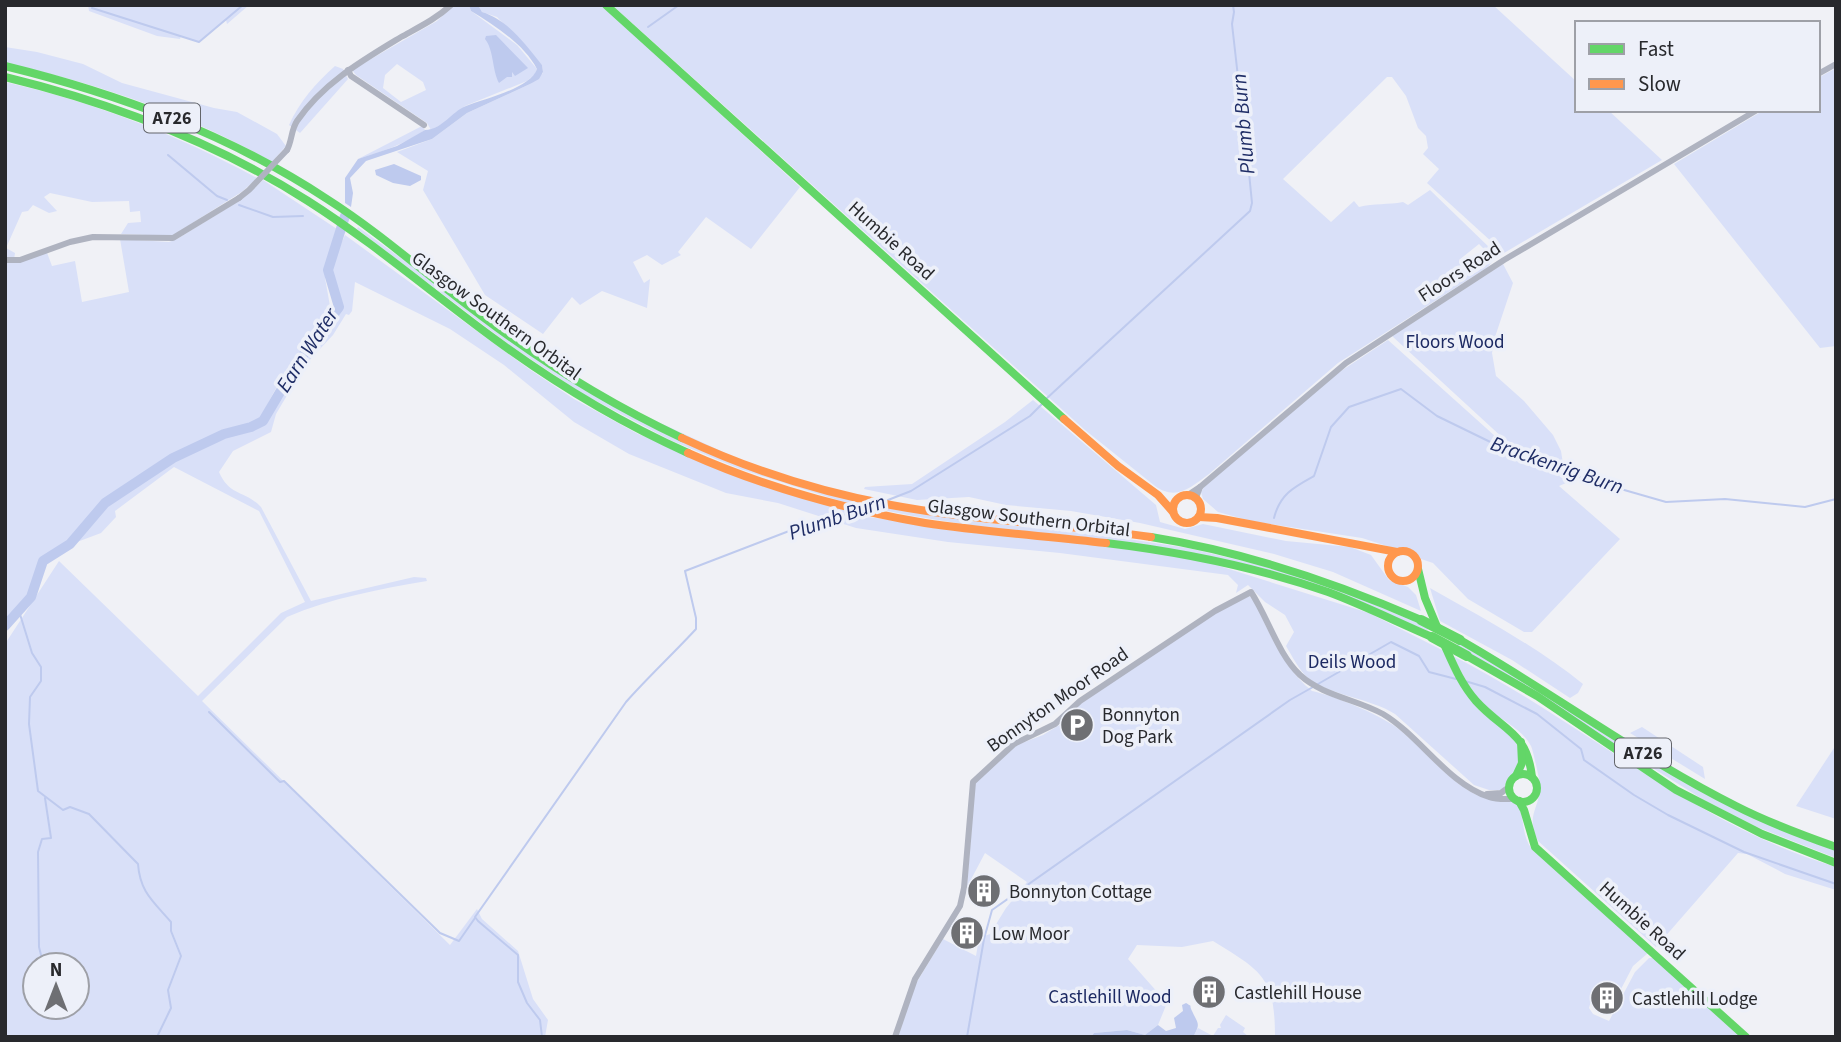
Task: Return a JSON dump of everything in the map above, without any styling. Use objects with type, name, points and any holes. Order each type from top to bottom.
[{"type":"main road","name":"Humbie Road","points":[[606,5],[1076,430],[1118,466],[1158,495],[1173,512]]},
{"type":"main road","name":"Glasgow Southern Orbital","points":[[5,66],[99,91],[174,119],[208,133],[284,172],[367,226],[504,333],[557,368],[639,416],[725,456],[786,477],[912,509],[1162,539],[1241,556],[1328,581],[1421,620],[1509,666],[1634,748],[1728,802],[1836,847]]},
{"type":"main road","name":"Glasgow Southern Orbital","points":[[5,77],[78,96],[151,121],[272,179],[368,241],[496,340],[550,378],[639,430],[717,465],[779,488],[878,513],[951,527],[1142,548],[1221,563],[1339,597],[1432,638],[1537,696],[1676,790],[1762,834],[1836,863]]},
{"type":"main road","points":[[1158,495],[1171,498],[1193,496],[1217,518]]},
{"type":"main road","points":[[1193,496],[1174,503],[1173,512],[1178,520],[1186,523],[1199,517],[1217,518],[1412,554],[1416,559],[1425,598],[1462,682],[1478,704],[1520,741],[1530,756],[1532,777],[1537,788],[1527,823]]},
{"type":"main road","points":[[1193,496],[1199,517]]},
{"type":"main road","points":[[1370,547],[1380,554],[1392,575],[1414,586],[1425,598]]},
{"type":"main road","points":[[1389,568],[1390,559],[1397,552]]},
{"type":"main road","points":[[1399,580],[1412,578],[1418,569]]},
{"type":"main road","points":[[1509,786],[1522,763],[1520,741]]},
{"type":"main road","points":[[1516,776],[1524,774],[1532,777]]},
{"type":"main road","name":"Humbie Road","points":[[1509,786],[1535,847],[1746,1037]]},
{"type":"main road","points":[[1517,800],[1532,798]]},
{"type":"street","points":[[5,260],[20,260],[70,242],[93,237],[173,238],[249,190],[287,150],[292,129],[299,119],[320,94],[348,70],[429,22],[451,5]]},
{"type":"street","points":[[1820,74],[1836,64]]},
{"type":"street","points":[[348,70],[351,76],[424,125]]},
{"type":"street","name":"Floors Road","points":[[1193,496],[1346,363],[1504,260],[1754,112]]},
{"type":"street","name":"Bonnyton Moor Road","points":[[895,1037],[915,979],[960,906],[964,888],[973,782],[1014,744],[1055,724],[1080,701],[1215,611],[1251,592],[1298,673],[1312,684],[1383,714],[1478,793]]},
{"type":"street","points":[[1478,793],[1501,793],[1509,786]]},
{"type":"street","points":[[1478,793],[1497,799],[1517,800]]},
{"type":"green space","points":[[88,5],[249,5],[227,24],[226,20],[199,42],[181,36],[180,39],[157,36],[89,11]]},
{"type":"green space","points":[[454,5],[469,5],[471,11],[517,45],[537,69],[535,74],[527,81],[465,106],[431,130],[427,123],[352,70],[437,21]],"holes":[[[397,64],[423,82],[426,90],[401,102],[383,88],[385,75]]]},
{"type":"green space","points":[[478,5],[602,5],[800,187],[751,249],[706,217],[678,252],[681,255],[662,265],[647,255],[633,262],[644,283],[650,279],[647,308],[602,291],[580,305],[572,297],[543,334],[485,295],[423,190],[428,171],[397,152],[432,139],[467,113],[530,84],[543,73],[542,65],[497,17],[482,12]]},
{"type":"green space","points":[[612,5],[1493,5],[1575,80],[1575,112],[1610,112],[1662,160],[1504,253],[1427,183],[1439,169],[1423,154],[1428,148],[1426,136],[1418,128],[1406,96],[1392,77],[1387,77],[1283,179],[1331,222],[1354,201],[1359,207],[1403,202],[1408,205],[1430,190],[1492,250],[1494,259],[1488,267],[1338,363],[1196,484],[1176,492],[1155,486],[1085,430]],"holes":[[[1479,244],[1494,259],[1472,275],[1459,260]]]},
{"type":"green space","points":[[5,47],[83,64],[122,83],[237,112],[277,134],[286,146],[272,162],[208,129],[142,102],[5,63]]},
{"type":"green space","points":[[335,66],[343,69],[348,79],[300,133],[289,125],[293,116],[309,93]]},
{"type":"green space","points":[[1836,68],[1836,346],[1820,348],[1674,164],[1761,112],[1820,112],[1820,77]]},
{"type":"green space","name":"Deils Wood","points":[[5,82],[71,99],[135,121],[257,178],[243,191],[172,236],[121,234],[128,223],[141,222],[140,211],[130,212],[129,201],[92,202],[50,193],[44,197],[57,211],[49,213],[33,205],[28,211],[22,212],[6,248],[15,253],[14,260],[46,250],[52,266],[75,261],[82,302],[129,292],[120,239],[169,242],[177,239],[242,199],[263,180],[340,231],[326,264],[325,278],[330,306],[326,319],[282,377],[259,420],[251,425],[251,429],[266,418],[297,365],[323,336],[341,306],[331,272],[345,235],[529,369],[574,399],[638,434],[867,517],[1102,546],[1213,564],[1369,613],[1444,651],[1454,674],[1477,708],[1513,738],[1519,751],[1519,762],[1502,790],[1489,790],[1474,785],[1395,714],[1328,689],[1308,678],[1286,646],[1294,632],[1285,615],[1265,602],[1248,585],[1236,593],[1238,585],[1228,575],[1060,553],[948,542],[856,528],[778,503],[726,493],[629,454],[574,422],[504,365],[450,329],[355,282],[352,311],[349,315],[346,314],[333,335],[305,365],[276,414],[271,432],[233,451],[219,472],[228,486],[261,507],[311,601],[414,577],[426,578],[427,581],[338,599],[287,617],[202,701],[450,945],[477,909],[482,919],[518,951],[533,999],[548,1020],[545,1037],[5,1037],[5,644],[59,561],[198,696],[281,613],[305,602],[259,511],[174,467],[115,511],[116,517],[101,533],[65,544],[42,559],[31,591],[5,622]]},
{"type":"green space","points":[[422,126],[425,130],[409,139],[358,159]]},
{"type":"green space","points":[[358,227],[572,382],[781,479],[970,521],[1101,535],[1188,548],[1276,569],[1338,589],[1427,627],[1428,631],[1300,579],[913,516],[847,503],[740,469],[670,440],[583,394],[511,346],[357,229]]},
{"type":"green space","name":"Floors Wood","points":[[1503,264],[1513,283],[1492,353],[1496,376],[1524,401],[1553,435],[1561,451],[1566,483],[1559,486],[1620,539],[1532,632],[1524,632],[1468,599],[1433,563],[1421,559],[1410,549],[1393,548],[1362,538],[1251,521],[1218,512],[1203,499],[1201,492],[1206,484],[1338,373],[1388,340],[1525,463],[1529,462],[1392,336]]},
{"type":"green space","points":[[1033,400],[1156,505],[1160,522],[1185,529],[1203,524],[1286,541],[1350,547],[1371,555],[1389,580],[1408,587],[1416,595],[1421,611],[1333,572],[1274,554],[1140,523],[1071,511],[1006,505],[969,497],[917,500],[864,489],[912,484],[1005,422]]},
{"type":"green space","points":[[1430,588],[1547,657],[1583,684],[1578,693],[1570,698],[1512,660],[1440,621]]},
{"type":"green space","name":"Castlehill Wood","points":[[1249,596],[1285,660],[1312,691],[1355,706],[1396,727],[1467,790],[1484,798],[1517,803],[1531,848],[1648,953],[1633,966],[1620,991],[1615,985],[1595,997],[1589,1008],[1593,1014],[1609,1021],[1635,972],[1649,958],[1654,958],[1741,1037],[1275,1037],[1272,1000],[1262,977],[1254,968],[1213,941],[1182,947],[1137,945],[1128,959],[1167,1003],[1158,1025],[1145,1035],[1127,1030],[1094,1033],[1091,1037],[898,1037],[915,985],[943,939],[976,956],[979,938],[990,934],[1027,882],[985,853],[967,887],[975,783],[1014,746],[1043,735],[1061,724],[1078,742],[1093,725],[1076,707],[1212,614]]},
{"type":"green space","points":[[1457,642],[1502,666],[1659,768],[1836,851],[1836,858],[1757,827],[1704,800],[1457,646]]},
{"type":"green space","points":[[1453,656],[1501,682],[1640,771],[1735,826],[1784,849],[1836,867],[1836,890],[1785,874],[1747,854],[1738,853],[1656,947],[1538,841],[1533,819],[1540,785],[1531,746],[1518,730],[1478,698]]},
{"type":"green space","points":[[1642,727],[1703,767],[1705,779],[1630,733]]},
{"type":"green space","points":[[1836,745],[1836,819],[1796,806]]},
{"type":"green space","points":[[1226,1015],[1245,1028],[1243,1032],[1249,1037],[1193,1037],[1198,1028],[1213,1036],[1218,1028],[1221,1028]]},
{"type":"shaded area","points":[[469,5],[478,5],[482,12],[500,21],[515,34],[542,65],[543,72],[539,79],[467,113],[432,139],[366,161],[350,178],[353,193],[351,207],[345,203],[345,178],[358,159],[397,146],[425,130],[437,127],[466,106],[517,87],[533,76],[537,69],[524,51],[499,29],[471,11]]},
{"type":"shaded area","points":[[496,35],[528,68],[515,76],[512,72],[512,77],[499,83],[485,39],[486,36]]},
{"type":"shaded area","points":[[394,164],[421,176],[421,180],[410,186],[393,183],[376,175],[375,170]]},
{"type":"shaded area","points":[[1186,1003],[1198,1024],[1193,1037],[1091,1037],[1094,1033],[1127,1030],[1145,1035],[1158,1025],[1166,1031],[1176,1028],[1174,1018],[1183,1011],[1182,1005]]},
{"type":"waterway","points":[[92,8],[199,42],[243,5]]},
{"type":"waterway","points":[[648,27],[679,5]]},
{"type":"waterway","name":"Plumb Burn","points":[[1046,399],[1250,211],[1252,203],[1242,102],[1236,91],[1239,86],[1232,24],[1233,5]]},
{"type":"waterway","points":[[168,155],[217,196],[227,200]]},
{"type":"waterway","points":[[239,205],[273,217],[303,216]]},
{"type":"waterway","name":"Earn Water","points":[[5,626],[31,597],[43,561],[70,544],[105,503],[173,458],[224,434],[263,421],[296,365],[339,307],[328,270],[345,216]]},
{"type":"waterway","name":"Brackenrig Burn","points":[[1274,518],[1284,497],[1314,476],[1331,427],[1349,407],[1401,389],[1437,416],[1517,455],[1579,477],[1666,502],[1725,499],[1805,507],[1836,499]]},
{"type":"waterway","name":"Plumb Burn","points":[[888,500],[911,491],[1030,416],[1043,403]]},
{"type":"waterway","name":"Plumb Burn","points":[[542,1037],[540,1020],[527,1003],[518,982],[518,955],[475,917],[626,702],[696,629],[685,571],[810,523],[853,513]]},
{"type":"waterway","points":[[19,611],[32,653],[41,667],[41,681],[30,697],[29,724],[38,791],[63,810],[70,807],[89,814],[138,864],[141,882],[153,902],[171,922],[171,931],[181,956],[168,990],[171,1008],[157,1037]]},
{"type":"waterway","points":[[1318,684],[1391,642],[1419,656],[1429,672],[1456,679]]},
{"type":"waterway","points":[[1465,681],[1485,687],[1537,714],[1581,749],[1584,760],[1668,815],[1744,852],[1836,884]]},
{"type":"waterway","points":[[967,1037],[984,939],[992,910],[1290,700],[1313,687]]},
{"type":"waterway","points":[[209,712],[440,933],[459,941],[475,918]]},
{"type":"waterway","points":[[40,951],[38,852],[42,839],[51,838],[45,798]]},
{"type":"traffic: fast","points":[[606,5],[1064,419]]},
{"type":"traffic: fast","points":[[5,66],[131,103],[251,155],[327,199],[367,227],[530,351],[605,398],[682,438]]},
{"type":"traffic: fast","points":[[5,77],[123,112],[199,143],[273,180],[356,234],[542,372],[614,416],[688,453]]},
{"type":"traffic: fast","points":[[1151,537],[1221,551],[1289,570],[1421,620]]},
{"type":"traffic: fast","points":[[1106,543],[1190,556],[1301,583],[1341,597],[1432,637]]},
{"type":"traffic: fast","points":[[1418,569],[1425,598],[1438,629]]},
{"type":"traffic: fast","points":[[1421,620],[1460,640]]},
{"type":"traffic: fast","points":[[1432,637],[1467,656]]},
{"type":"traffic: fast","points":[[1460,640],[1700,787],[1761,818],[1836,847]]},
{"type":"traffic: fast","points":[[1444,644],[1471,694],[1512,733],[1525,750],[1532,777]]},
{"type":"traffic: fast","points":[[1467,656],[1537,696],[1676,790],[1762,834],[1836,863]]},
{"type":"traffic: fast","points":[[1516,776],[1522,763],[1521,742]]},
{"type":"traffic: fast","points":[[1523,774],[1533,778],[1537,788],[1533,798],[1523,802],[1513,798],[1509,788],[1513,778],[1523,774]]},
{"type":"traffic: fast","points":[[1519,801],[1535,847],[1746,1037]]},
{"type":"traffic: slow","points":[[1064,419],[1118,466],[1158,495],[1173,512]]},
{"type":"traffic: slow","points":[[682,438],[732,460],[784,478],[864,500],[956,515],[1151,537]]},
{"type":"traffic: slow","points":[[688,453],[775,486],[864,511],[925,523],[1106,543]]},
{"type":"traffic: slow","points":[[1187,495],[1197,499],[1201,509],[1197,519],[1187,523],[1177,519],[1173,509],[1177,499],[1187,495]]},
{"type":"traffic: slow","points":[[1199,517],[1217,518],[1397,552]]},
{"type":"traffic: slow","points":[[1403,551],[1413,556],[1418,566],[1413,576],[1403,581],[1393,576],[1388,566],[1393,556],[1403,551]]},
{"type":"place","name":"Bonnyton Dog Park","points":[[1077,725]]},
{"type":"place","name":"Bonnyton Cottage","points":[[984,891]]},
{"type":"place","name":"Low Moor","points":[[967,933]]},
{"type":"place","name":"Castlehill House","points":[[1209,992]]},
{"type":"place","name":"Castlehill Lodge","points":[[1607,998]]}]
